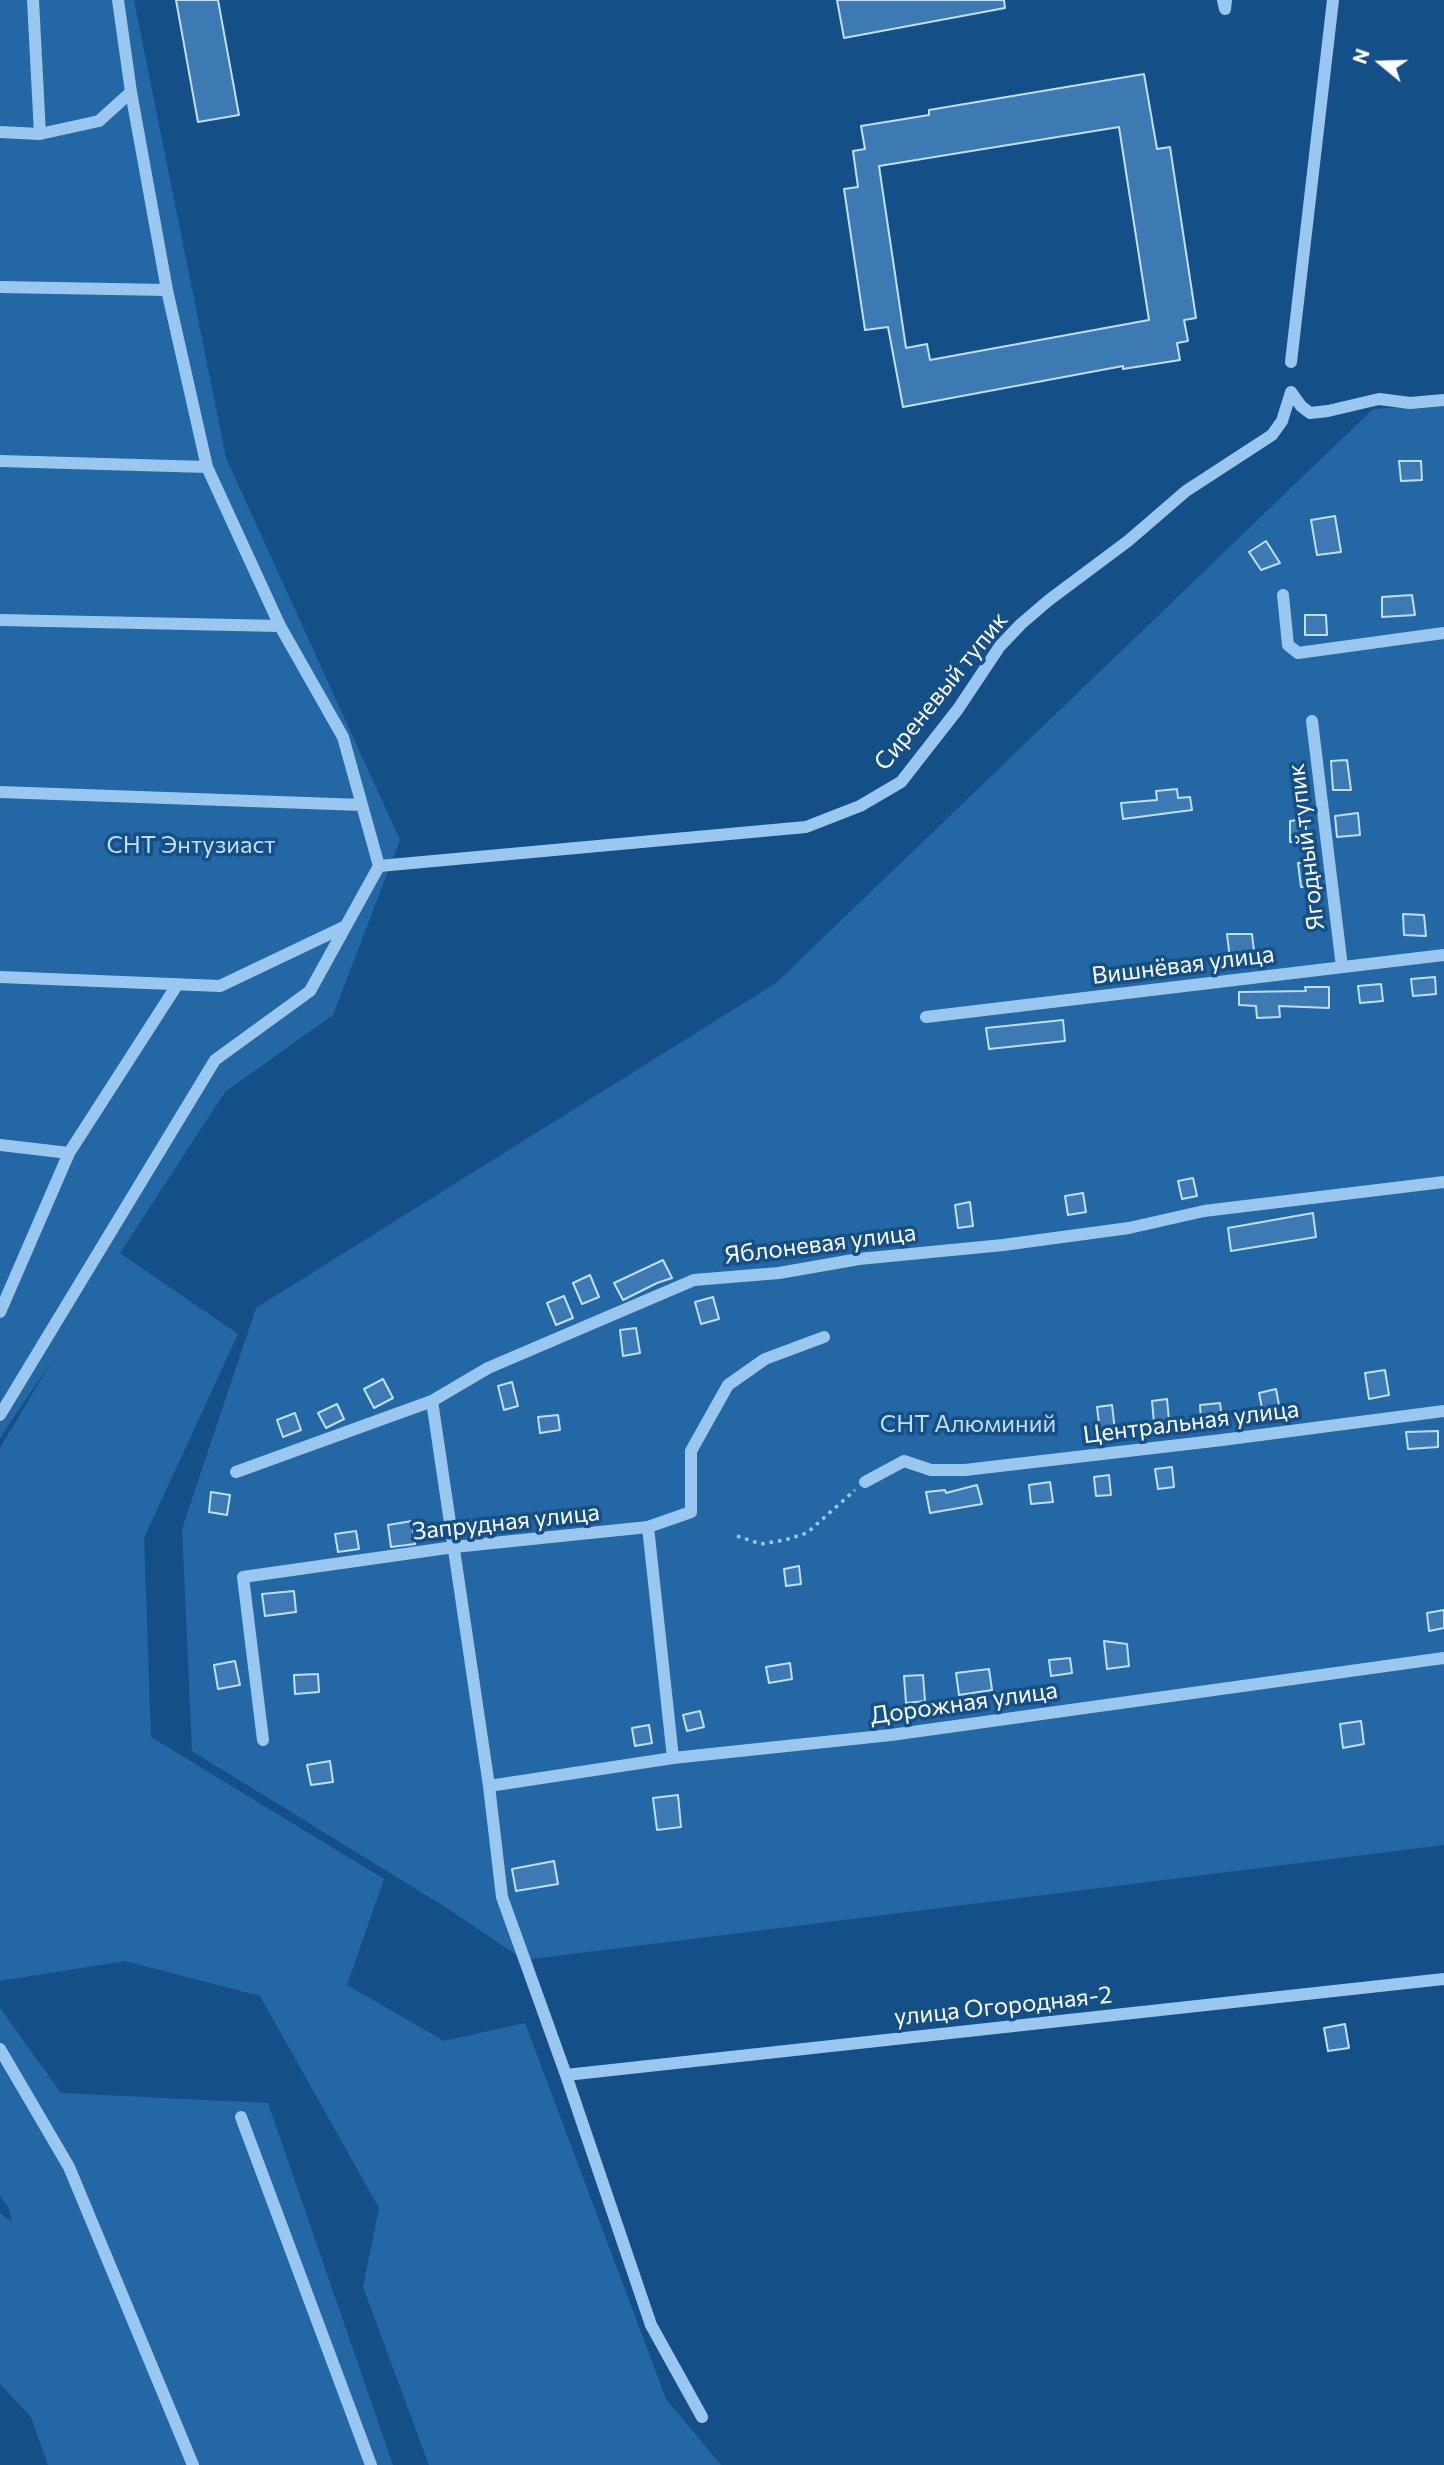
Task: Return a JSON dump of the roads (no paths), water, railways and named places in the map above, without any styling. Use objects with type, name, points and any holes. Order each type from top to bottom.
[{"type":"street","points":[[33,0],[40,134]]},
{"type":"street","points":[[0,1415],[215,1060],[310,991],[379,866],[343,737],[280,626],[207,467],[167,290],[131,92],[118,0]]},
{"type":"street","points":[[1291,362],[1333,0]]},
{"type":"street","points":[[0,132],[40,134],[99,121],[131,92]]},
{"type":"street","points":[[0,287],[167,290]]},
{"type":"street","name":"Сиреневый тупик","points":[[379,866],[806,827],[859,806],[901,782],[958,709],[1000,646],[1021,624],[1128,541],[1186,491],[1272,435],[1282,421],[1291,392],[1310,413],[1379,399],[1410,403],[1444,400]]},
{"type":"street","points":[[0,461],[207,467]]},
{"type":"street","points":[[1283,595],[1287,645],[1298,653],[1444,633]]},
{"type":"street","points":[[0,620],[280,626]]},
{"type":"street","name":"Ягодный тупик","points":[[1312,722],[1342,967]]},
{"type":"street","points":[[0,792],[362,805]]},
{"type":"street","points":[[0,977],[220,986],[346,926]]},
{"type":"street","name":"Вишнёвая улица","points":[[926,1017],[1444,955]]},
{"type":"street","points":[[1,1308],[69,1153],[177,985]]},
{"type":"street","points":[[0,1145],[69,1153]]},
{"type":"street","name":"Яблоневая улица","points":[[236,1472],[432,1401],[488,1368],[694,1280],[779,1273],[859,1259],[1116,1230],[1204,1211],[1444,1182]]},
{"type":"street","name":"Запрудная улица","points":[[263,1740],[243,1577],[454,1547],[648,1527],[691,1512],[691,1451],[728,1385],[765,1359],[824,1337]]},
{"type":"street","points":[[432,1401],[489,1786],[502,1897],[651,2325],[702,2417]]},
{"type":"street","name":"Центральная улица","points":[[865,1482],[904,1461],[931,1470],[965,1470],[1444,1411]]},
{"type":"street","points":[[648,1527],[673,1758]]},
{"type":"street","name":"Дорожная улица","points":[[489,1786],[673,1758],[891,1735],[1444,1658]]},
{"type":"street","name":"улица Огородная-2","points":[[566,2075],[1444,1979]]},
{"type":"street","points":[[0,2049],[69,2167],[193,2465]]},
{"type":"street","points":[[241,2117],[370,2465]]},
{"type":"park label","name":"СНТ Энтузиаст","points":[[191,845]]},
{"type":"park label","name":"СНТ Алюминий","points":[[968,1424]]}]
